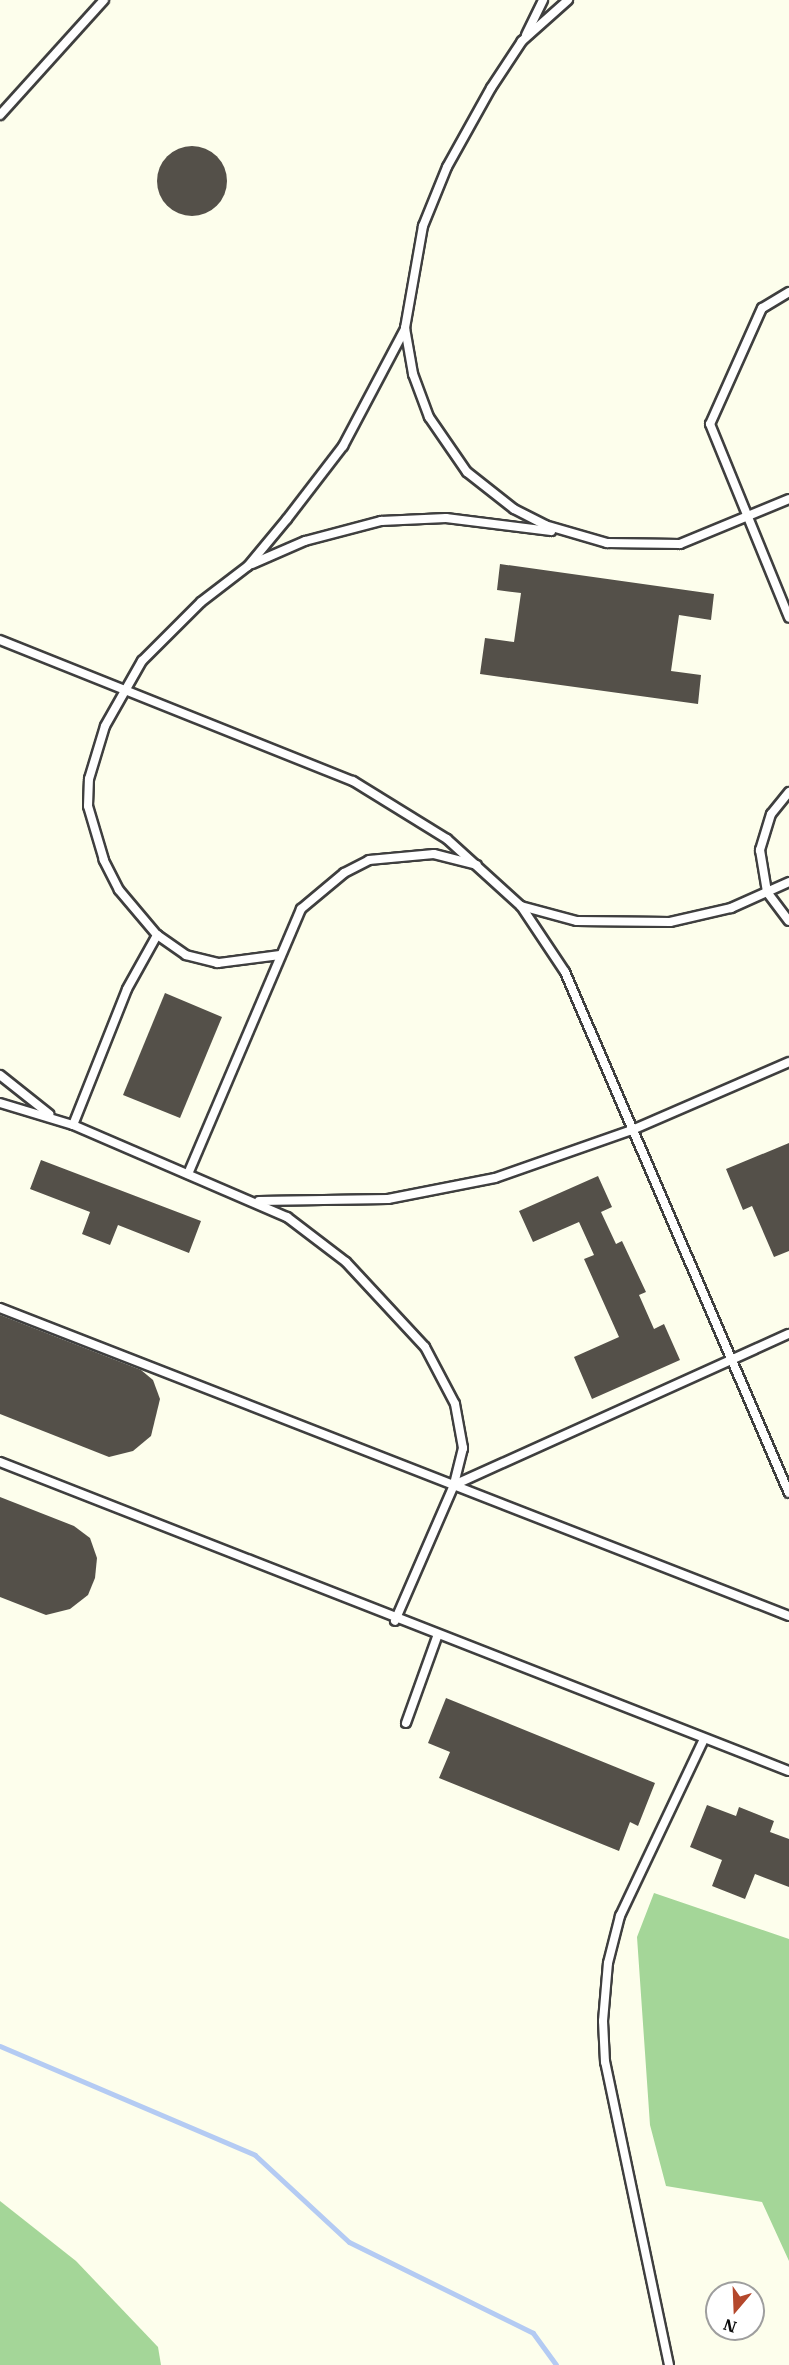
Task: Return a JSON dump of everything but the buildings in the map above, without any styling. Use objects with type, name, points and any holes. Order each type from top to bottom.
[{"type":"lane","points":[[0,115],[104,0]]},
{"type":"lane","points":[[280,955],[218,963],[186,955],[157,935],[119,890],[88,806],[95,750],[122,690],[165,634],[248,566],[344,446],[405,328],[415,260],[433,200],[467,127],[522,41],[543,0]]},
{"type":"lane","points":[[522,41],[568,0]]},
{"type":"lane","points":[[789,292],[762,308],[710,424],[789,618]]},
{"type":"lane","points":[[405,328],[420,395],[444,444],[467,472],[514,509],[570,533]]},
{"type":"lane","points":[[248,566],[305,541],[381,521],[446,518],[570,533],[658,547],[680,544],[789,499]]},
{"type":"lane","points":[[0,640],[353,781],[412,814],[480,865],[521,906],[565,972],[789,1493]]},
{"type":"lane","points":[[789,792],[763,836],[767,892],[789,921]]},
{"type":"lane","points":[[188,1174],[301,909],[344,873],[369,860],[434,854],[480,865]]},
{"type":"lane","points":[[521,906],[576,921],[670,922],[731,908],[789,882]]},
{"type":"lane","points":[[74,1125],[127,989],[157,935]]},
{"type":"lane","points":[[253,1201],[388,1199],[442,1189],[549,1162],[632,1130],[789,1062]]},
{"type":"lane","points":[[0,1075],[57,1120]]},
{"type":"lane","points":[[0,1103],[74,1125],[287,1217],[346,1262],[426,1347],[455,1404],[462,1431],[454,1485],[395,1621]]},
{"type":"lane","points":[[0,1308],[789,1616]]},
{"type":"lane","points":[[454,1485],[789,1334]]},
{"type":"lane","points":[[0,1462],[395,1621],[789,1771]]},
{"type":"lane","points":[[406,1723],[437,1637]]},
{"type":"lane","points":[[669,2365],[604,2062],[603,2021],[608,1963],[620,1916],[704,1739]]},
{"type":"green space","points":[[654,1893],[789,1939],[789,2261],[762,2202],[666,2186],[650,2125],[637,1937]]},
{"type":"green space","points":[[0,2201],[76,2261],[158,2347],[161,2365],[0,2365]]},
{"type":"waterway","points":[[0,2046],[255,2155],[349,2242],[533,2333],[556,2365]]}]
